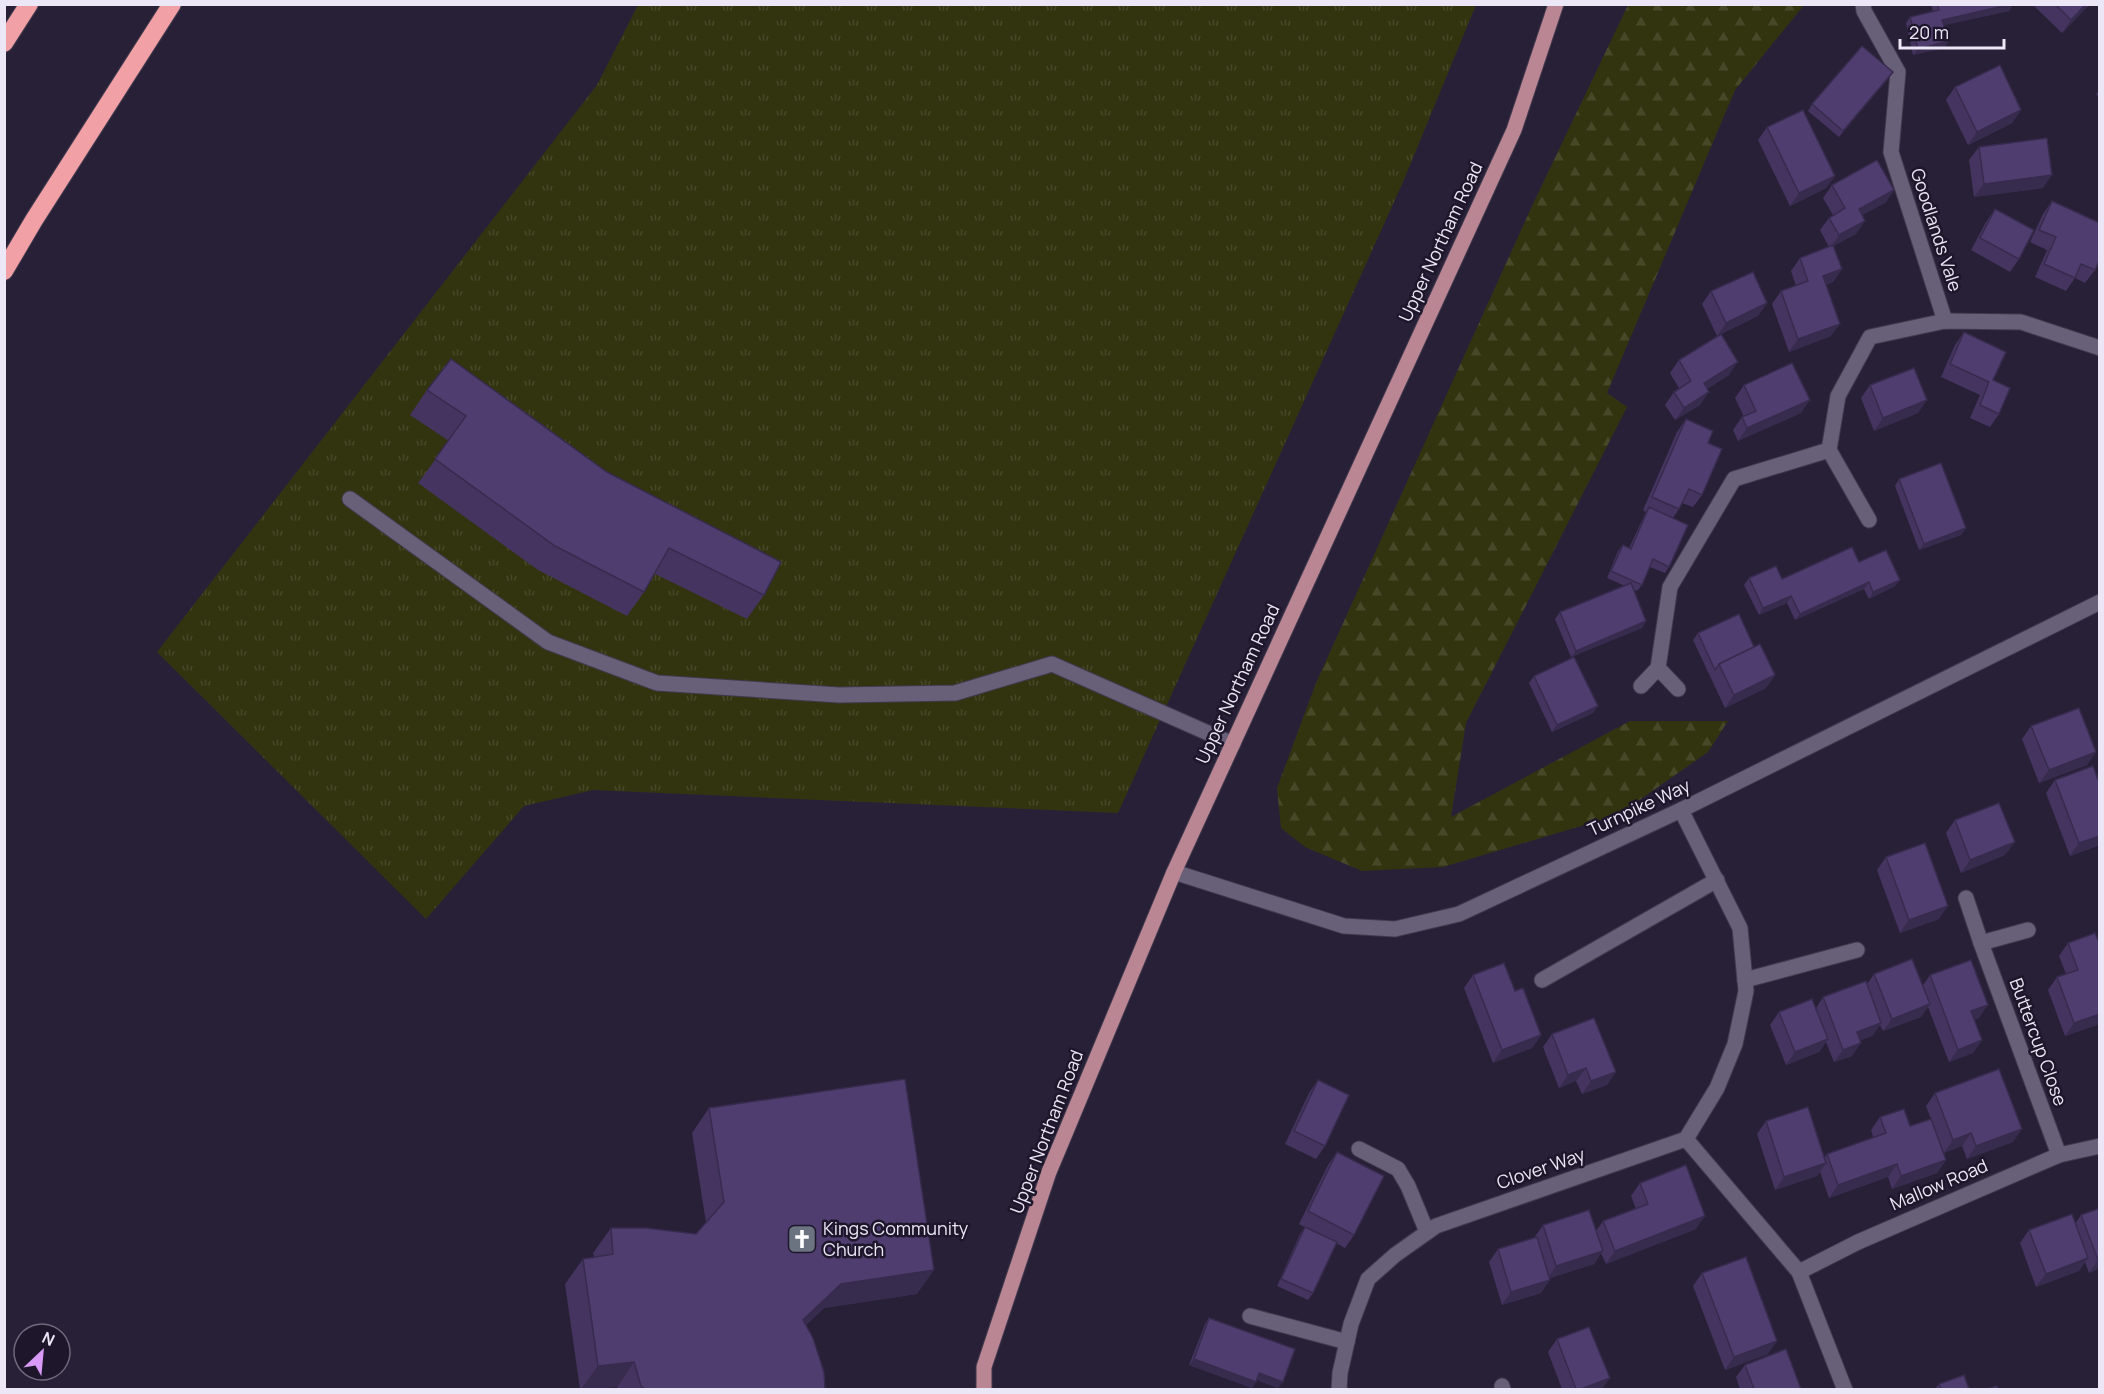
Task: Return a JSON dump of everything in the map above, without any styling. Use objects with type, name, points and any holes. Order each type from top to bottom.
[{"type":"highway","points":[[4,25],[15,4]]},
{"type":"highway","points":[[4,43],[29,4]]},
{"type":"highway","points":[[4,271],[33,220],[172,4]]},
{"type":"highway","points":[[122,82],[187,4]]},
{"type":"main road","name":"Upper Northam Road","points":[[984,1389],[984,1367],[1049,1172],[1174,872],[1514,130],[1556,4]]},
{"type":"street","name":"Goodlands Vale","points":[[1863,4],[1898,72],[1891,152],[1945,321]]},
{"type":"street","name":"Goodlands Vale","points":[[1875,163],[1891,152]]},
{"type":"street","name":"Goodlands Vale","points":[[1829,450],[1839,396],[1870,337],[1945,321],[2021,322],[2100,348]]},
{"type":"street","points":[[1641,686],[1658,668],[1670,587],[1734,479],[1829,450],[1869,520]]},
{"type":"street","points":[[350,499],[548,642],[657,683],[839,695],[955,693],[1052,664],[1233,744]]},
{"type":"street","name":"Turnpike Way","points":[[1174,872],[1344,926],[1395,929],[1459,914],[1681,810],[2100,602]]},
{"type":"street","points":[[1658,668],[1678,689]]},
{"type":"street","points":[[1681,810],[1740,928],[1746,991],[1735,1044],[1717,1088],[1686,1139],[1799,1272],[1845,1389]]},
{"type":"street","points":[[1542,980],[1717,880]]},
{"type":"street","name":"Buttercup Close","points":[[1966,898],[2059,1155]]},
{"type":"street","points":[[1981,943],[2028,930]]},
{"type":"street","points":[[1745,980],[1857,950]]},
{"type":"street","name":"Clover Way","points":[[1339,1389],[1351,1324],[1368,1279],[1395,1255],[1436,1226],[1686,1139]]},
{"type":"street","name":"Mallow Road","points":[[1799,1272],[1858,1242],[2059,1155],[2100,1146]]},
{"type":"street","points":[[1359,1149],[1398,1170],[1408,1186],[1427,1232]]},
{"type":"street","points":[[1250,1316],[1347,1342]]},
{"type":"green space","points":[[638,5],[1476,5],[1403,182],[1118,813],[593,790],[524,806],[426,919],[157,652],[597,85]]},
{"type":"green space","points":[[1628,5],[1804,5],[1735,90],[1607,393],[1627,407],[1466,723],[1451,817],[1630,721],[1728,721],[1708,752],[1618,815],[1443,867],[1362,871],[1305,847],[1281,828],[1277,788],[1316,683],[1532,206]]},
{"type":"building","points":[[1937,4],[2012,4],[1942,20],[1949,41],[1918,49],[1910,17],[1939,10]]},
{"type":"building","points":[[2055,4],[2086,4],[2071,20]]},
{"type":"building","points":[[1862,46],[1893,72],[1843,131],[1812,104]]},
{"type":"building","points":[[2000,65],[2021,110],[1977,132],[1955,87]]},
{"type":"building","points":[[1803,110],[1835,176],[1799,193],[1767,127]]},
{"type":"building","points":[[2047,138],[2052,175],[1984,184],[1979,147]]},
{"type":"building","points":[[1877,160],[1894,190],[1859,209],[1865,221],[1839,235],[1829,218],[1845,208],[1832,185]]},
{"type":"building","points":[[2052,201],[2100,223],[2100,259],[2095,270],[2081,264],[2075,278],[2044,264],[2056,237],[2039,230]]},
{"type":"building","points":[[1995,209],[2034,230],[2019,259],[1980,238]]},
{"type":"building","points":[[1833,245],[1842,269],[1823,276],[1840,324],[1798,339],[1781,291],[1808,281],[1800,258]]},
{"type":"building","points":[[1753,272],[1767,303],[1726,323],[1711,291]]},
{"type":"building","points":[[1964,332],[2006,352],[1993,380],[2010,388],[1999,414],[1980,405],[1989,382],[1950,364]]},
{"type":"building","points":[[1721,334],[1738,362],[1704,383],[1709,392],[1684,408],[1674,392],[1691,381],[1679,360]]},
{"type":"building","points":[[451,359],[607,472],[781,562],[764,595],[669,548],[644,592],[555,546],[435,459],[466,416],[427,390]]},
{"type":"building","points":[[1792,363],[1810,400],[1747,428],[1742,417],[1756,411],[1744,385]]},
{"type":"building","points":[[1914,368],[1927,400],[1883,418],[1870,385]]},
{"type":"building","points":[[1686,419],[1713,431],[1708,443],[1722,449],[1702,495],[1689,489],[1679,509],[1652,497]]},
{"type":"building","points":[[1941,463],[1966,528],[1924,544],[1899,479]]},
{"type":"building","points":[[1649,507],[1688,525],[1669,567],[1653,559],[1642,585],[1611,571],[1623,545],[1631,549]]},
{"type":"building","points":[[1852,547],[1859,562],[1886,550],[1900,580],[1873,592],[1869,582],[1800,614],[1791,596],[1763,608],[1749,578],[1776,566],[1782,579]]},
{"type":"building","points":[[1631,583],[1646,621],[1576,651],[1560,612]]},
{"type":"building","points":[[1739,614],[1754,647],[1719,664],[1715,670],[1698,633]]},
{"type":"building","points":[[1760,644],[1775,675],[1734,695],[1719,664]]},
{"type":"building","points":[[1574,657],[1598,706],[1557,725],[1534,676]]},
{"type":"building","points":[[2079,708],[2096,752],[2049,770],[2031,726]]},
{"type":"building","points":[[2093,766],[2100,785],[2100,836],[2079,843],[2055,780]]},
{"type":"building","points":[[1999,803],[2015,842],[1970,860],[1955,820]]},
{"type":"building","points":[[1925,843],[1948,906],[1909,920],[1886,857]]},
{"type":"building","points":[[2095,933],[2100,945],[2100,1014],[2074,1023],[2057,977],[2078,970],[2068,943]]},
{"type":"building","points":[[1912,959],[1930,1004],[1892,1019],[1874,974]]},
{"type":"building","points":[[1971,960],[1988,1005],[1971,1011],[1982,1040],[1958,1050],[1930,975]]},
{"type":"building","points":[[1504,963],[1515,991],[1523,988],[1541,1035],[1502,1050],[1473,975]]},
{"type":"building","points":[[1866,981],[1881,1023],[1857,1032],[1861,1043],[1843,1050],[1823,997]]},
{"type":"building","points":[[1812,999],[1828,1039],[1795,1052],[1779,1012]]},
{"type":"building","points":[[1594,1018],[1616,1072],[1591,1081],[1586,1068],[1568,1075],[1552,1034]]},
{"type":"building","points":[[1999,1069],[2022,1129],[1976,1146],[1971,1133],[1953,1140],[1935,1093]]},
{"type":"building","name":"Kings Community Church","points":[[905,1079],[934,1270],[841,1284],[803,1320],[813,1338],[824,1372],[825,1389],[645,1389],[641,1386],[634,1362],[598,1366],[583,1259],[613,1254],[611,1228],[646,1228],[696,1234],[724,1202],[709,1108]]},
{"type":"building","points":[[1318,1080],[1349,1095],[1325,1146],[1294,1131]]},
{"type":"building","points":[[1808,1107],[1826,1163],[1784,1177],[1766,1121]]},
{"type":"building","points":[[1904,1109],[1910,1126],[1931,1119],[1946,1160],[1901,1176],[1897,1164],[1838,1185],[1827,1154],[1886,1133],[1880,1117]]},
{"type":"building","points":[[1337,1152],[1384,1176],[1354,1235],[1308,1211]]},
{"type":"building","points":[[1686,1165],[1705,1216],[1615,1251],[1603,1221],[1648,1204],[1640,1183]]},
{"type":"building","points":[[2100,1208],[2100,1259],[2098,1260],[2081,1215]]},
{"type":"building","points":[[1589,1210],[1603,1251],[1556,1266],[1543,1225]]},
{"type":"building","points":[[2072,1214],[2088,1258],[2046,1274],[2029,1230]]},
{"type":"building","points":[[1305,1227],[1337,1242],[1313,1293],[1281,1279]]},
{"type":"building","points":[[1537,1237],[1550,1280],[1511,1292],[1498,1249]]},
{"type":"building","points":[[1746,1257],[1777,1341],[1734,1357],[1702,1273]]},
{"type":"building","points":[[1209,1318],[1295,1349],[1283,1382],[1259,1373],[1256,1382],[1194,1359]]},
{"type":"building","points":[[1589,1327],[1610,1378],[1576,1389],[1557,1339]]},
{"type":"building","points":[[1786,1349],[1801,1389],[1754,1389],[1745,1365]]},
{"type":"building","points":[[1964,1375],[1969,1389],[1941,1389],[1939,1384]]},
{"type":"place","name":"Kings Community Church","points":[[802,1239]]}]
